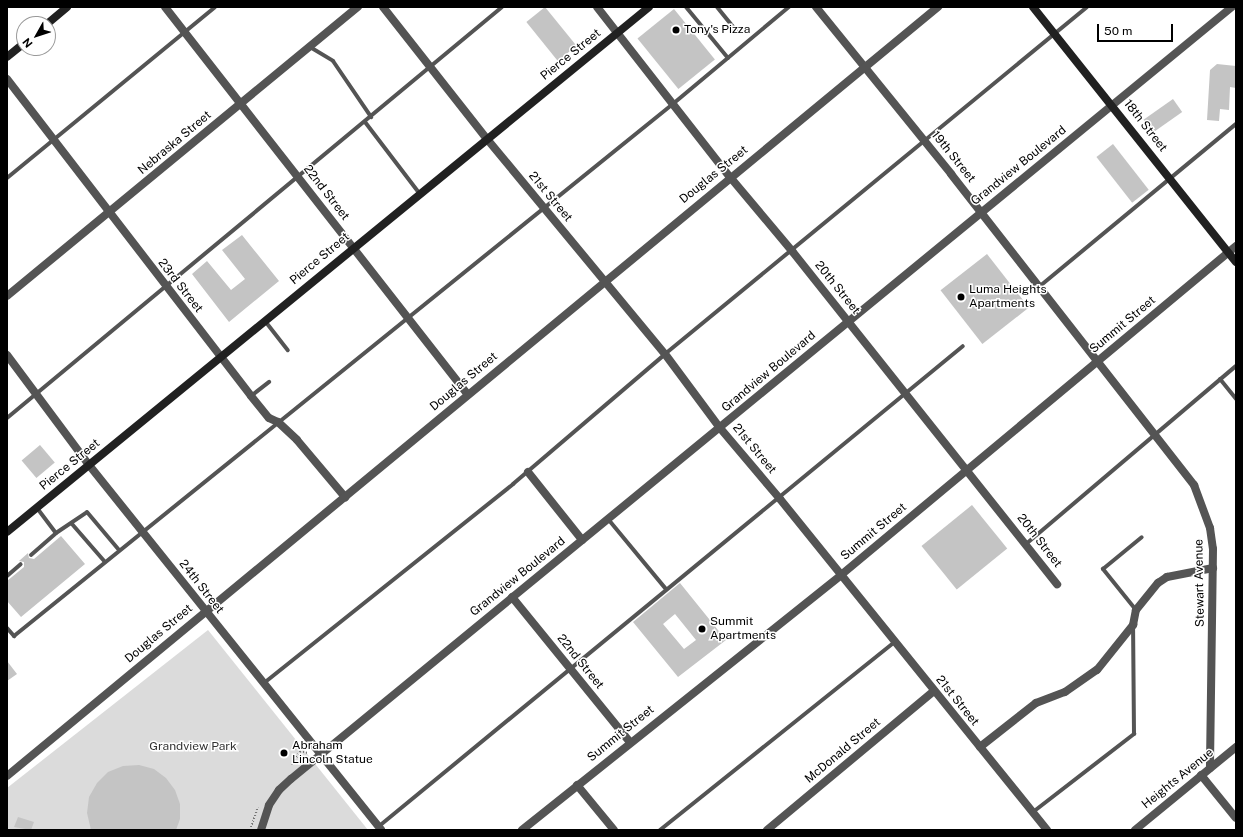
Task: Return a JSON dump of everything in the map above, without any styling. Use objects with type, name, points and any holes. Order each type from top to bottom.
[{"type":"main road","points":[[56,17],[68,7]]},
{"type":"main road","name":"Pierce Street","points":[[7,532],[222,357],[419,193],[649,7]]},
{"type":"main road","name":"18th Street","points":[[1033,7],[1236,262]]},
{"type":"main road","points":[[7,57],[16,50]]},
{"type":"street","name":"22nd Street","points":[[164,7],[242,104],[468,395]]},
{"type":"street","name":"Nebraska Street","points":[[7,296],[109,214],[358,7]]},
{"type":"street","name":"21st Street","points":[[383,7],[487,139],[664,354],[720,428],[780,499],[1047,830]]},
{"type":"street","name":"20th Street","points":[[597,7],[730,177],[849,321],[1058,584]]},
{"type":"street","name":"19th Street","points":[[816,7],[982,212],[1040,286],[1097,363]]},
{"type":"street","name":"Douglas Street","points":[[7,776],[730,177],[865,69],[938,7]]},
{"type":"street","name":"Grandview Boulevard","points":[[260,830],[269,805],[279,790],[512,597],[1232,7]]},
{"type":"street","name":"23rd Street","points":[[7,79],[109,214],[251,396],[269,418],[278,422],[345,497]]},
{"type":"street","name":"Summit Street","points":[[522,830],[630,742],[841,575],[1236,246]]},
{"type":"street","name":"24th Street","points":[[7,354],[38,393],[89,465],[205,612],[380,828]]},
{"type":"street","name":"Stewart Avenue","points":[[1097,363],[1194,485],[1210,528],[1213,568],[1210,768]]},
{"type":"street","points":[[528,472],[582,540]]},
{"type":"street","points":[[980,747],[1036,703],[1065,692],[1097,670],[1133,626],[1136,610],[1158,583],[1167,577],[1213,568]]},
{"type":"street","name":"22nd Street","points":[[512,597],[630,742]]},
{"type":"street","name":"McDonald Street","points":[[767,830],[934,691]]},
{"type":"street","name":"Heights Avenue","points":[[1135,830],[1236,747]]},
{"type":"street","points":[[1201,775],[1236,818]]},
{"type":"street","points":[[578,785],[614,830]]},
{"type":"lane","points":[[7,178],[214,7]]},
{"type":"lane","points":[[7,418],[165,285],[365,122],[502,7]]},
{"type":"lane","points":[[686,7],[728,58]]},
{"type":"lane","points":[[717,7],[737,32]]},
{"type":"lane","points":[[7,628],[14,636],[141,531],[278,422],[406,317],[674,104],[789,7]]},
{"type":"lane","points":[[263,683],[528,472],[664,354],[925,142],[1087,7]]},
{"type":"lane","points":[[310,47],[333,61],[371,116]]},
{"type":"lane","points":[[365,122],[419,193]]},
{"type":"lane","points":[[1040,286],[1236,124]]},
{"type":"lane","points":[[265,321],[288,350]]},
{"type":"lane","points":[[380,828],[571,670],[666,589],[780,499],[907,395],[963,346]]},
{"type":"lane","points":[[1026,544],[1236,366]]},
{"type":"lane","points":[[1220,379],[1236,399]]},
{"type":"lane","points":[[251,396],[269,382]]},
{"type":"lane","points":[[37,507],[56,533]]},
{"type":"lane","points":[[31,555],[56,533],[72,524],[87,512],[119,550]]},
{"type":"lane","points":[[608,519],[666,589]]},
{"type":"lane","points":[[72,524],[105,562]]},
{"type":"lane","points":[[1136,610],[1103,569],[1142,536]]},
{"type":"lane","points":[[7,576],[21,564]]},
{"type":"lane","points":[[1034,812],[1134,734],[1133,626]]},
{"type":"lane","points":[[660,830],[895,642]]},
{"type":"green space","name":"Grandview Park","points":[[208,630],[368,830],[7,830],[7,788]]},
{"type":"building","points":[[545,7],[576,46],[558,61],[526,22]]},
{"type":"building","points":[[674,9],[715,60],[678,89],[637,39]]},
{"type":"building","points":[[1217,64],[1236,66],[1236,88],[1230,87],[1229,110],[1220,109],[1219,121],[1207,120],[1210,70]]},
{"type":"building","points":[[1173,99],[1182,112],[1153,133],[1144,120]]},
{"type":"building","points":[[1113,144],[1149,190],[1132,203],[1096,157]]},
{"type":"building","points":[[242,235],[279,281],[229,322],[192,274],[207,261],[231,290],[245,279],[222,250]]},
{"type":"building","name":"Luma Heights Apartments","points":[[987,254],[1029,308],[982,344],[941,290]]},
{"type":"building","points":[[40,445],[55,463],[36,478],[22,460]]},
{"type":"building","points":[[972,505],[1007,549],[957,589],[921,546]]},
{"type":"building","points":[[61,536],[85,564],[21,617],[7,601],[7,581],[24,567],[24,562],[19,561],[28,553],[29,558],[34,559]]},
{"type":"building","name":"Summit Apartments","points":[[680,583],[726,640],[678,677],[633,622]],"holes":[[[675,614],[696,640],[684,649],[663,624]]]},
{"type":"building","points":[[7,661],[17,674],[7,681]]},
{"type":"building","points":[[139,765],[154,769],[166,778],[175,790],[180,804],[180,819],[176,830],[91,830],[87,813],[89,797],[97,783],[108,772],[123,766]]},
{"type":"building","points":[[18,817],[34,822],[31,830],[14,827]]},
{"type":"place","name":"Tony's Pizza","points":[[676,30]]},
{"type":"place","name":"Luma Heights Apartments","points":[[961,297]]},
{"type":"place","name":"Summit Apartments","points":[[702,629]]},
{"type":"place","name":"Abraham Lincoln Statue","points":[[284,753]]}]
